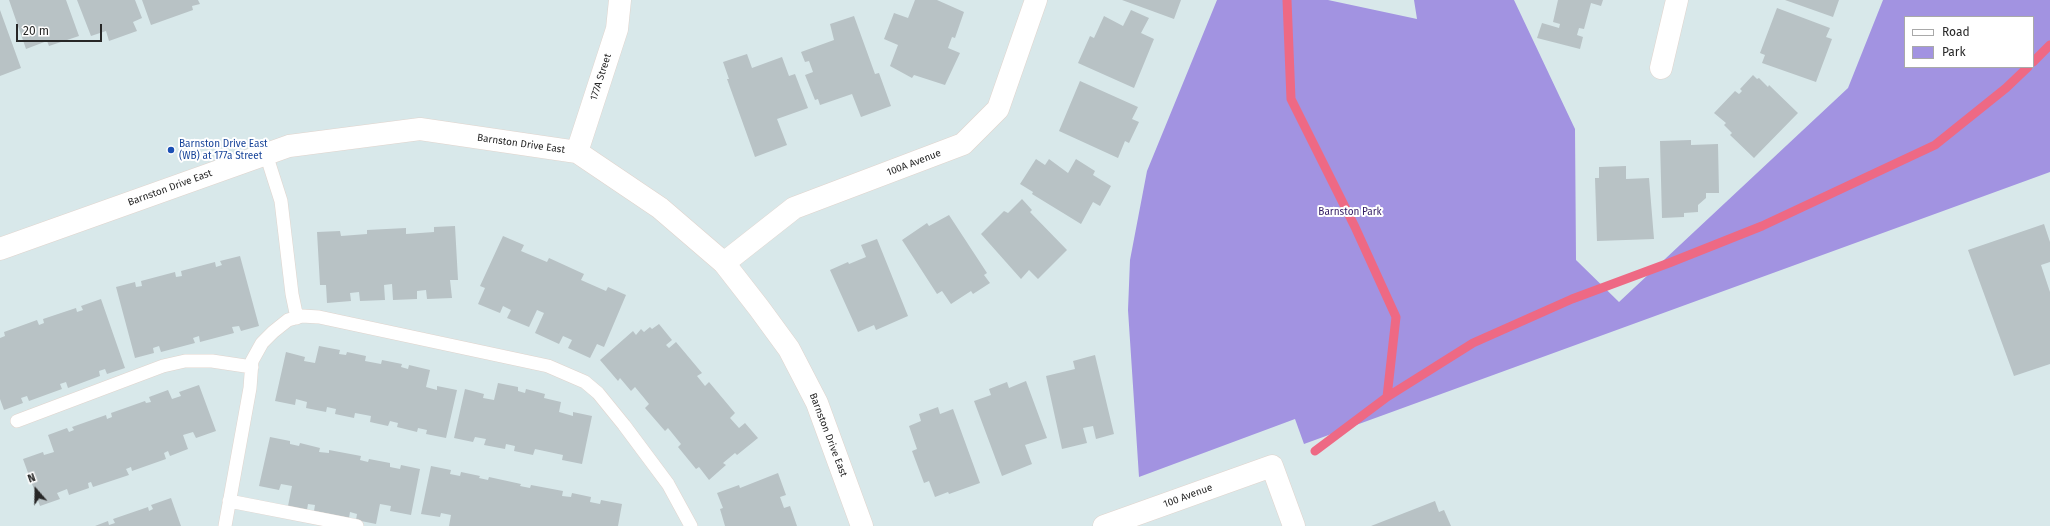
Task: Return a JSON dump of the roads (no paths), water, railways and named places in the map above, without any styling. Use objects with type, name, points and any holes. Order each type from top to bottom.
[{"type":"street","name":"177A Street","points":[[577,152],[617,29],[620,0]]},
{"type":"street","name":"100A Avenue","points":[[724,263],[794,208],[963,144],[998,109],[1036,0]]},
{"type":"street","points":[[1661,68],[1677,0]]},
{"type":"street","name":"Barnston Drive East","points":[[0,249],[289,146],[420,129],[577,152],[660,208],[724,263],[789,349],[817,403],[862,526]]},
{"type":"street","name":"100 Avenue","points":[[1104,526],[1272,466],[1294,526]]},
{"type":"lane","points":[[266,154],[281,201],[292,294],[297,318]]},
{"type":"lane","points":[[225,526],[250,388],[252,361],[262,343],[288,320],[318,317],[548,366],[585,382],[598,393],[668,484],[691,526]]},
{"type":"lane","points":[[17,421],[163,366],[185,361],[212,361],[252,367]]},
{"type":"lane","points":[[229,501],[357,526]]},
{"type":"waterway","points":[[1287,0],[1291,99],[1355,227],[1396,317],[1387,397]]},
{"type":"waterway","points":[[2034,61],[2050,45]]},
{"type":"waterway","points":[[1315,451],[1387,397],[1473,343],[1572,299],[1762,226],[1935,145],[2006,88],[2027,68]]},
{"type":"place","name":"Barnston Drive East (WB) at 177a Street","points":[[171,150]]},
{"type":"park label","name":"Barnston Park","points":[[1350,212]]}]
